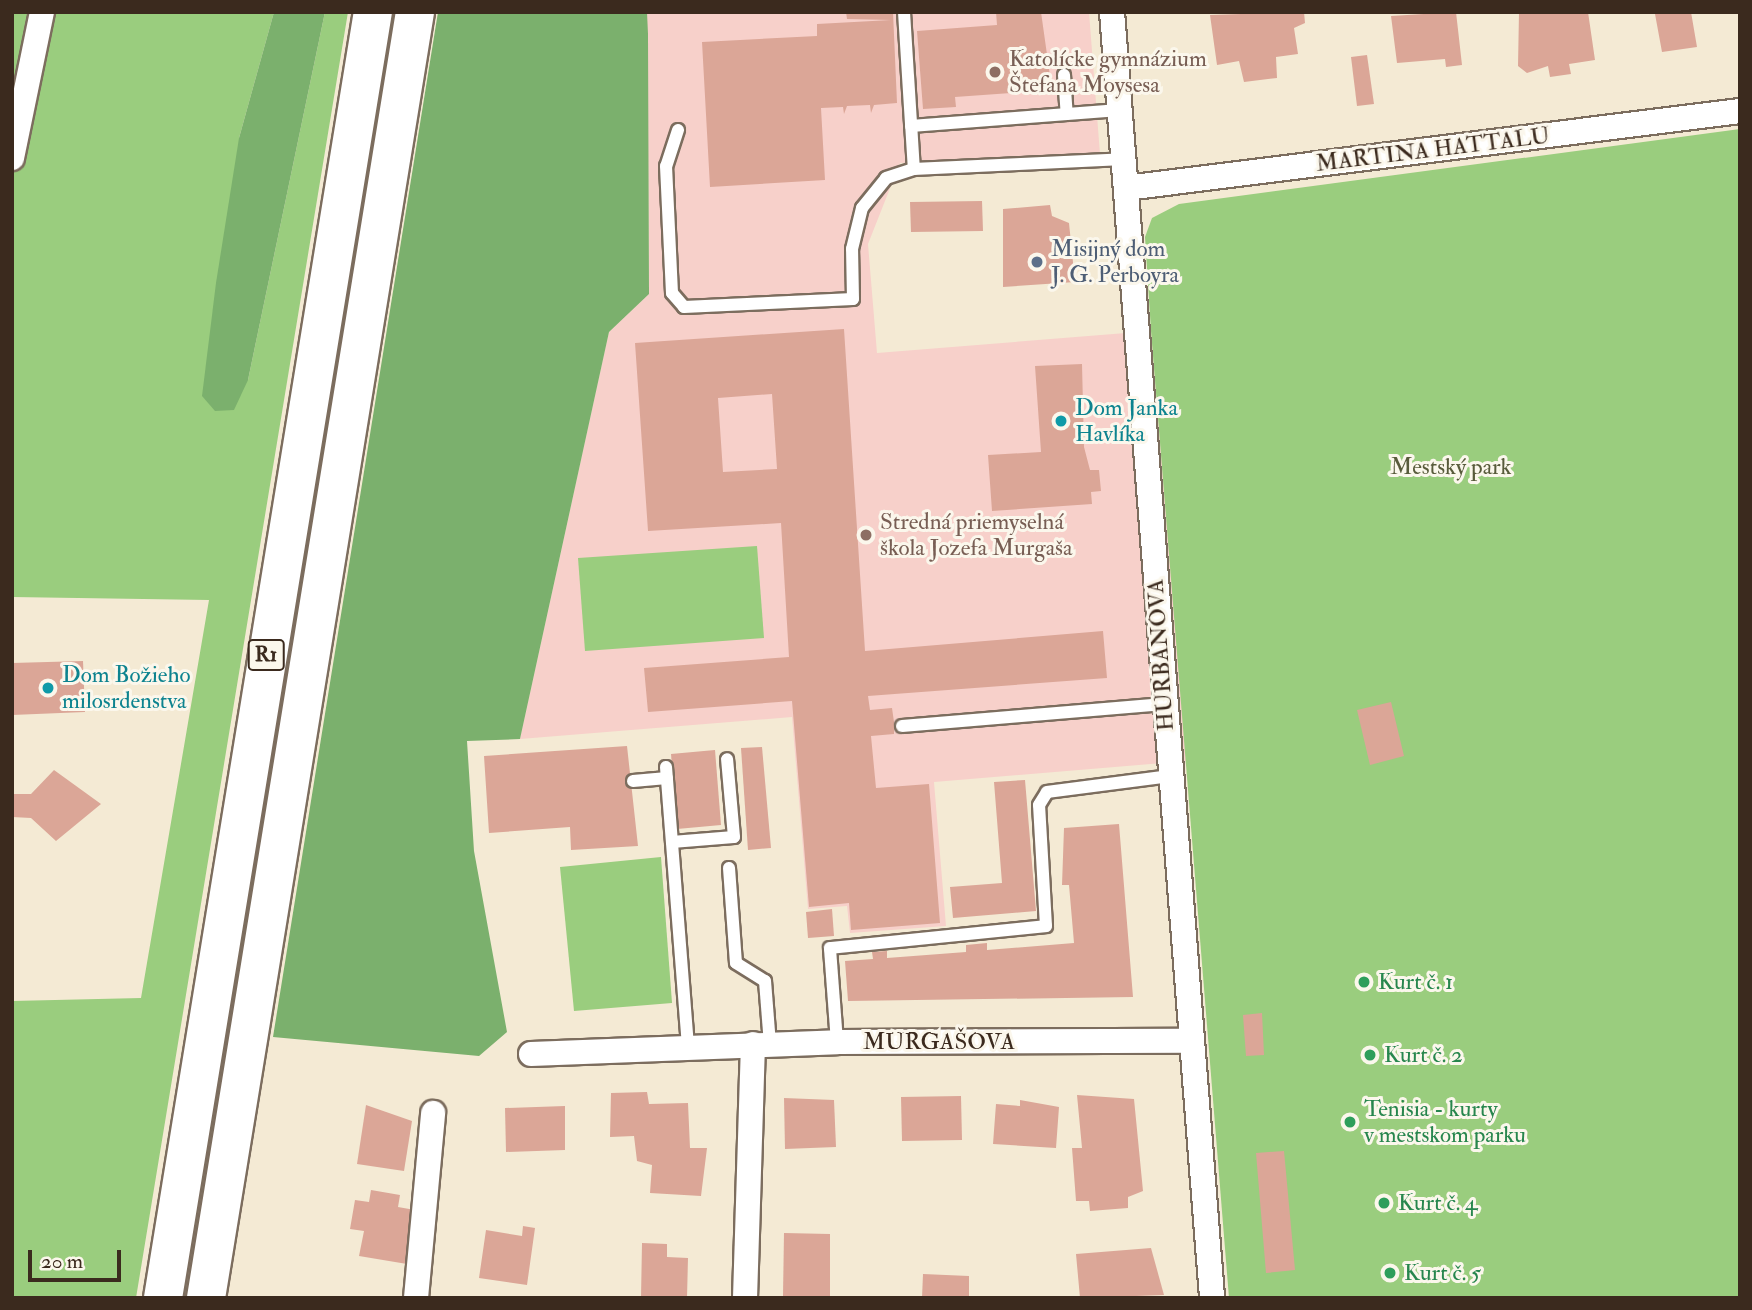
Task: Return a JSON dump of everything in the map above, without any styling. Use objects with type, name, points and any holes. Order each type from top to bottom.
[{"type":"highway","name":"R1","points":[[163,1298],[373,12]]},
{"type":"highway","name":"R1","points":[[206,1298],[415,12]]},
{"type":"street","points":[[12,158],[42,12]]},
{"type":"street","name":"HURBANOVA","points":[[1112,12],[1212,1298]]},
{"type":"street","name":"MARTINA HATTALU","points":[[1126,188],[1740,111]]},
{"type":"street","name":"MURGAŠOVA","points":[[531,1054],[688,1045],[837,1042],[1190,1041]]},
{"type":"street","points":[[745,1298],[761,1044]]},
{"type":"street","points":[[416,1298],[433,1113]]},
{"type":"lane","points":[[904,12],[914,169]]},
{"type":"lane","points":[[1064,75],[1067,114]]},
{"type":"lane","points":[[911,126],[1119,110]]},
{"type":"lane","points":[[678,130],[666,166],[672,293],[684,307],[853,299],[852,249],[862,208],[886,178],[914,169],[1123,159]]},
{"type":"lane","points":[[902,726],[1164,704]]},
{"type":"lane","points":[[672,842],[734,837],[727,759]]},
{"type":"lane","points":[[633,781],[667,772],[688,1045]]},
{"type":"lane","points":[[837,1042],[830,948],[1046,926],[1039,805],[1047,792],[1170,776]]},
{"type":"lane","points":[[729,869],[736,963],[765,981],[761,1044]]},
{"type":"shaded area","name":"Stredná priemyselná škola Jozefa Murgaša","points":[[647,12],[1089,12],[1100,154],[900,163],[868,244],[877,353],[1151,331],[1187,761],[934,782],[946,926],[850,933],[847,906],[808,909],[792,717],[520,739],[609,332],[649,294]]},
{"type":"green space","points":[[12,12],[274,12],[239,138],[248,380],[325,12],[348,12],[136,1298],[12,1298],[12,1001],[141,998],[209,600],[12,597]]},
{"type":"green space","points":[[274,12],[325,12],[248,380],[234,410],[215,411],[202,396],[216,283],[239,138]]},
{"type":"green space","points":[[438,12],[647,12],[648,34],[649,294],[609,332],[520,739],[467,741],[474,851],[507,1032],[479,1056],[273,1037]]},
{"type":"green space","name":"Mestský park","points":[[1740,129],[1740,1298],[1229,1298],[1151,331],[1145,237],[1152,218],[1179,204]]},
{"type":"green space","points":[[757,546],[764,638],[585,651],[578,558]]},
{"type":"green space","points":[[661,857],[672,1003],[574,1011],[560,867]]},
{"type":"building","points":[[846,12],[893,12],[897,103],[874,105],[871,113],[870,105],[847,106],[844,114],[843,107],[821,108],[825,180],[710,187],[702,42],[817,36],[817,24],[891,20],[847,19]]},
{"type":"building","points":[[996,12],[1041,12],[1052,90],[955,97],[956,107],[923,109],[917,31],[997,25]]},
{"type":"building","points":[[1304,12],[1305,23],[1294,28],[1298,54],[1276,57],[1277,78],[1244,82],[1239,61],[1217,65],[1210,15]]},
{"type":"building","points":[[1456,12],[1462,65],[1446,67],[1445,59],[1397,63],[1391,16]]},
{"type":"building","points":[[1519,12],[1588,12],[1595,60],[1569,64],[1571,74],[1550,77],[1548,66],[1527,73],[1518,66]]},
{"type":"building","points":[[1648,12],[1691,12],[1697,47],[1662,52],[1655,14]]},
{"type":"building","points":[[1367,55],[1374,104],[1357,106],[1351,57]]},
{"type":"building","points":[[982,201],[983,231],[911,232],[910,202]]},
{"type":"building","name":"Misijný dom J. G. Perboyra","points":[[1050,205],[1052,216],[1069,223],[1075,282],[1003,287],[1003,209]]},
{"type":"building","name":"Stredná priemyselná škola Jozefa Murgaša","points":[[844,329],[865,651],[1103,631],[1107,678],[868,696],[870,710],[892,708],[894,722],[894,734],[871,736],[876,788],[929,784],[940,923],[851,930],[849,903],[809,907],[792,701],[648,712],[644,668],[789,657],[781,523],[648,531],[635,343]],"holes":[[[772,394],[777,469],[723,472],[718,398]]]},
{"type":"building","name":"Dom Janka Havlíka","points":[[1082,364],[1084,447],[1090,470],[1099,470],[1101,491],[1091,492],[1092,504],[992,511],[988,455],[1041,452],[1035,366]]},
{"type":"building","name":"Dom Božieho milosrdenstva","points":[[83,661],[85,712],[12,715],[12,663]]},
{"type":"building","points":[[1391,702],[1404,756],[1370,765],[1357,710]]},
{"type":"building","points":[[627,746],[638,846],[571,850],[570,827],[489,833],[484,756]]},
{"type":"building","points":[[762,747],[771,848],[748,850],[741,748]]},
{"type":"building","points":[[715,750],[721,825],[677,829],[671,754]]},
{"type":"building","name":"Dom Božieho milosrdenstva","points":[[54,770],[101,804],[56,841],[31,818],[12,817],[12,794],[31,794]]},
{"type":"building","points":[[1025,780],[1036,911],[953,918],[950,887],[1002,883],[994,782]]},
{"type":"building","points":[[1119,824],[1133,997],[848,1001],[845,961],[873,959],[872,952],[887,951],[887,958],[966,952],[966,945],[987,943],[987,950],[1074,943],[1069,885],[1062,885],[1064,828]]},
{"type":"building","points":[[832,909],[834,936],[808,938],[806,912]]},
{"type":"building","points":[[1262,1013],[1264,1055],[1246,1056],[1243,1015]]},
{"type":"building","points":[[647,1092],[649,1104],[688,1103],[690,1148],[707,1148],[701,1196],[650,1193],[652,1165],[637,1161],[634,1136],[610,1137],[611,1093]]},
{"type":"building","points":[[1077,1095],[1134,1099],[1143,1191],[1128,1197],[1128,1208],[1090,1211],[1089,1201],[1076,1201],[1072,1148],[1082,1148]]},
{"type":"building","points":[[961,1096],[962,1140],[902,1141],[901,1097]]},
{"type":"building","points":[[784,1098],[834,1100],[836,1147],[785,1149]]},
{"type":"building","points":[[1020,1100],[1059,1107],[1056,1148],[993,1144],[996,1104],[1020,1106]]},
{"type":"building","points":[[366,1105],[412,1121],[404,1171],[357,1164]]},
{"type":"building","points":[[565,1106],[565,1150],[506,1152],[505,1108]]},
{"type":"building","points":[[1284,1151],[1295,1270],[1266,1273],[1256,1153]]},
{"type":"building","points":[[371,1190],[400,1195],[398,1207],[415,1210],[407,1264],[359,1256],[364,1231],[350,1229],[355,1200],[369,1202]]},
{"type":"building","points":[[523,1226],[535,1228],[527,1285],[479,1278],[486,1230],[522,1236]]},
{"type":"building","points":[[784,1233],[830,1234],[830,1296],[783,1296]]},
{"type":"building","points":[[642,1243],[667,1244],[667,1257],[688,1258],[687,1298],[641,1298]]},
{"type":"building","points":[[1151,1248],[1164,1295],[1080,1298],[1076,1254]]},
{"type":"building","points":[[923,1274],[969,1276],[969,1298],[922,1298]]},
{"type":"place","name":"Katolícke gymnázium Štefana Moysesa","points":[[995,72]]},
{"type":"place","name":"Misijný dom J. G. Perboyra","points":[[1037,262]]},
{"type":"place","name":"Dom Janka Havlíka","points":[[1061,421]]},
{"type":"place","name":"Stredná priemyselná škola Jozefa Murgaša","points":[[866,535]]},
{"type":"place","name":"Dom Božieho milosrdenstva","points":[[48,688]]},
{"type":"place","name":"Kurt č. 1","points":[[1364,982]]},
{"type":"place","name":"Kurt č. 2","points":[[1370,1055]]},
{"type":"place","name":"Tenisia - kurty v mestskom parku","points":[[1350,1122]]},
{"type":"place","name":"Kurt č. 4","points":[[1384,1203]]},
{"type":"place","name":"Kurt č. 5","points":[[1390,1273]]}]
